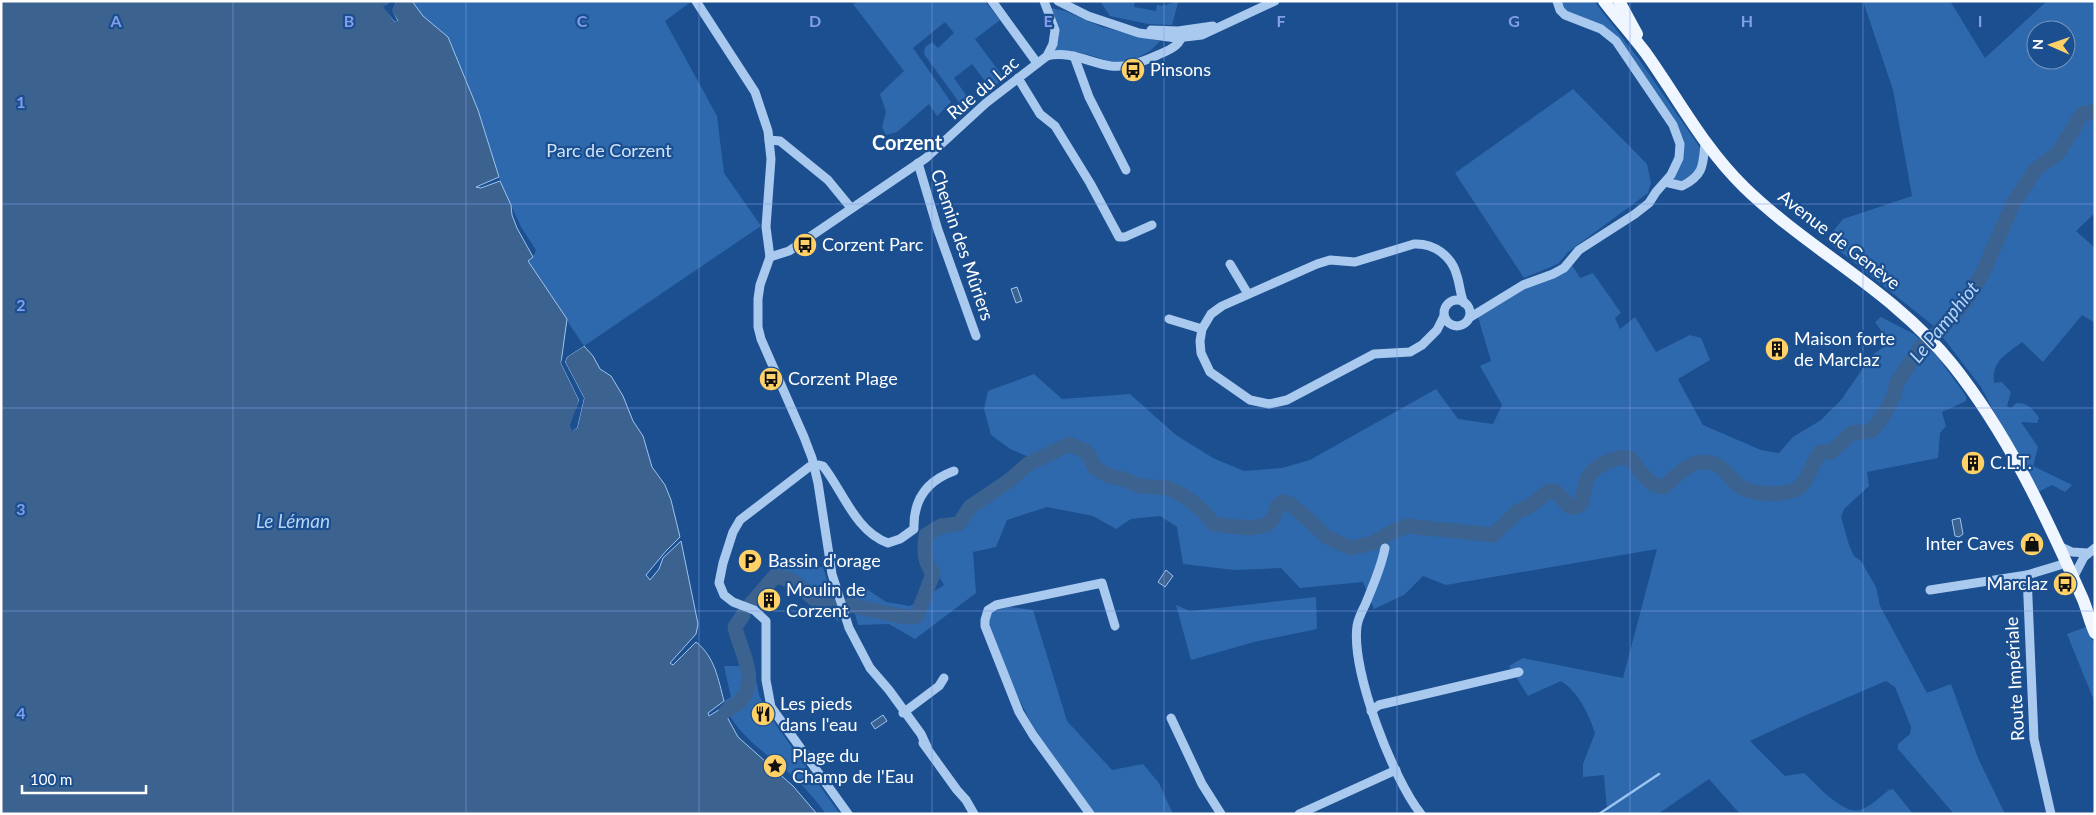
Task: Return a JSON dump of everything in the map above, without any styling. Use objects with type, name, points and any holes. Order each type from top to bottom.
[{"type":"main road","name":"Avenue de Genève","points":[[1604,1],[1645,53],[1705,142],[1731,173],[1757,199],[1899,309],[1931,341],[1960,375],[1988,414],[2011,455],[2022,470],[2073,578],[2089,614],[2094,631]]},
{"type":"main road","name":"Avenue de Genève","points":[[1619,1],[1645,53]]},
{"type":"main road","name":"Avenue de Genève","points":[[2011,455],[2017,472],[2084,616],[2094,631]]},
{"type":"street","points":[[696,1],[755,92],[764,117],[769,140],[771,172],[766,227],[770,257],[759,289],[757,316],[759,331],[804,437],[814,466],[835,589],[851,632],[879,684],[904,712],[910,726],[974,814]]},
{"type":"street","points":[[992,1],[1037,63]]},
{"type":"street","points":[[1044,1],[1055,30],[1053,44],[1046,56]]},
{"type":"street","points":[[1058,1],[1082,14],[1148,35],[1202,35],[1275,1]]},
{"type":"street","points":[[1436,330],[1462,325],[1482,309],[1523,285],[1564,268],[1579,250],[1649,203],[1676,168],[1680,144],[1674,125],[1612,37],[1601,29],[1565,16],[1560,10],[1558,1]]},
{"type":"street","points":[[1046,56],[1055,54],[1074,56],[1105,65],[1125,66],[1145,61],[1170,49],[1178,44],[1177,35]]},
{"type":"street","name":"Rue du Lac","points":[[770,257],[785,253],[918,163],[934,151],[982,107],[1046,56]]},
{"type":"street","points":[[1074,56],[1089,97],[1126,170]]},
{"type":"street","points":[[1018,78],[1040,114],[1054,126],[1090,184],[1119,237],[1125,237],[1152,225]]},
{"type":"street","points":[[769,140],[780,141],[826,178],[851,208]]},
{"type":"street","points":[[1665,182],[1682,186],[1699,174],[1703,166],[1705,142]]},
{"type":"street","name":"Chemin des Mûriers","points":[[918,163],[938,230],[976,336]]},
{"type":"street","points":[[1458,285],[1451,302],[1445,308],[1444,316],[1436,330],[1422,345],[1410,352],[1374,354],[1287,400],[1269,404],[1250,400],[1210,372],[1201,353],[1202,329],[1216,309],[1317,264],[1330,260],[1355,262],[1422,243],[1441,251],[1449,260],[1457,276],[1458,285],[1470,314],[1469,318]]},
{"type":"street","points":[[1230,264],[1248,294]]},
{"type":"street","points":[[1451,302],[1459,301],[1482,309]]},
{"type":"street","points":[[1444,316],[1446,321],[1453,326]]},
{"type":"street","points":[[1169,319],[1202,329]]},
{"type":"street","points":[[848,814],[771,707],[766,680],[767,625],[763,616],[750,608],[730,601],[724,595],[720,586],[722,563],[733,532],[742,518],[804,470],[818,464],[823,466],[847,505],[861,521],[881,540],[888,543],[894,542],[914,529],[913,514],[923,492],[939,476],[954,471]]},
{"type":"street","points":[[2058,546],[2072,552],[2091,551]]},
{"type":"street","points":[[1385,548],[1383,561],[1357,625],[1358,654],[1371,711],[1417,813]]},
{"type":"street","points":[[2073,578],[2079,565],[2091,551]]},
{"type":"street","points":[[1930,590],[2027,575],[2060,565]]},
{"type":"street","name":"Route Impériale","points":[[2027,575],[2034,739],[2052,814]]},
{"type":"street","points":[[1090,814],[1019,712],[985,626],[985,620],[988,610],[996,605],[1102,583],[1115,626]]},
{"type":"street","points":[[1371,711],[1380,705],[1519,672]]},
{"type":"street","points":[[904,712],[939,686],[944,678]]},
{"type":"street","points":[[1170,718],[1202,784],[1220,814]]},
{"type":"street","points":[[938,762],[952,775],[980,814]]},
{"type":"street","points":[[1299,814],[1396,770]]},
{"type":"green space","name":"Parc de Corzent","points":[[412,1],[692,1],[665,21],[717,116],[724,173],[761,226],[584,346],[527,261],[534,255],[536,250],[521,227],[500,181],[478,110],[448,37],[423,16]]},
{"type":"green space","points":[[860,1],[985,1],[1000,20],[975,39],[1004,78],[991,89],[972,64],[954,78],[973,105],[966,112],[924,54],[925,47],[932,42],[938,48],[954,33],[945,22],[913,48],[951,102],[937,116],[929,104],[897,132],[886,135],[882,127],[886,112],[880,94],[904,71],[853,4]]},
{"type":"green space","points":[[1100,1],[1135,1],[1134,7],[1156,11],[1157,5],[1182,1],[1178,3],[1172,25],[1148,24],[1110,16]]},
{"type":"green space","points":[[1560,1],[1594,1],[1638,58],[1701,149],[1699,168],[1685,180],[1676,183],[1674,181],[1682,157],[1683,145],[1616,36],[1564,12]]},
{"type":"green space","points":[[1863,1],[1950,1],[1985,58],[2026,20],[2026,70],[2076,70],[2076,20],[2026,20],[2047,1],[2095,1],[2095,213],[2076,231],[2095,248],[2095,323],[2082,315],[2043,362],[2022,342],[2001,359],[1994,375],[1994,383],[2002,382],[2011,392],[2007,406],[2011,408],[2016,403],[2027,405],[2039,418],[2037,423],[2021,422],[2038,447],[2033,466],[2072,485],[2065,492],[2052,485],[2036,493],[1981,387],[1935,327],[1826,240],[1843,219],[1912,196],[1893,90]]},
{"type":"green space","points":[[1051,8],[1065,11],[1102,27],[1160,41],[1150,51],[1132,61],[1112,62],[1086,54],[1055,50],[1059,34]]},
{"type":"green space","points":[[1573,89],[1647,164],[1651,183],[1648,193],[1568,252],[1558,264],[1524,278],[1455,173]]},
{"type":"green space","points":[[1572,265],[1580,278],[1593,273],[1621,313],[1615,318],[1620,329],[1635,317],[1656,352],[1690,335],[1701,338],[1710,360],[1678,379],[1681,385],[1703,425],[1761,450],[1779,453],[1793,437],[1821,420],[1841,400],[1872,355],[1890,343],[1875,322],[1881,317],[1914,334],[1937,356],[1966,396],[1966,401],[1942,412],[1946,426],[1940,433],[1938,458],[1867,472],[1869,486],[1844,509],[1841,517],[1854,556],[1861,561],[1876,587],[1880,606],[1927,693],[1951,684],[1978,758],[2005,814],[1954,814],[1898,749],[1898,744],[1910,734],[1911,727],[1895,687],[1886,681],[1750,741],[1785,776],[1804,773],[1830,798],[1846,808],[1853,810],[1864,809],[1893,789],[1913,814],[1740,814],[1709,779],[1658,814],[1603,814],[1607,811],[1604,775],[1583,777],[1583,764],[1595,733],[1590,718],[1582,704],[1573,691],[1561,681],[1528,696],[1509,666],[1523,658],[1623,678],[1657,549],[1446,585],[1423,576],[1404,595],[1374,609],[1363,582],[1300,588],[1281,568],[1234,570],[1183,564],[1177,527],[1160,516],[1131,519],[1116,529],[1093,516],[1047,507],[1007,520],[996,547],[973,552],[976,593],[915,639],[889,624],[858,625],[848,588],[861,585],[886,602],[910,606],[944,585],[929,561],[930,538],[1031,458],[1010,449],[991,435],[984,409],[988,391],[1034,374],[1062,399],[1130,394],[1176,435],[1213,458],[1244,471],[1282,468],[1310,460],[1436,389],[1458,419],[1493,424],[1502,405],[1480,366],[1491,361],[1478,317],[1529,286],[1567,271]]},
{"type":"green space","points":[[771,567],[801,569],[823,567],[839,622],[799,590],[781,581],[754,608],[745,605],[769,579]]},
{"type":"green space","points":[[1316,597],[1317,629],[1254,642],[1191,660],[1176,605],[1190,611]]},
{"type":"green space","points":[[1010,607],[1033,610],[1067,721],[1112,770],[1143,764],[1159,783],[1173,814],[1093,814],[1037,735],[1010,681],[988,618],[991,611]]},
{"type":"green space","points":[[2086,627],[2095,645],[2095,703],[2067,634]]},
{"type":"green space","points":[[724,666],[753,666],[759,695],[764,705],[755,711],[762,723],[771,718],[840,814],[826,814],[799,782],[751,741],[734,723],[724,701],[731,697]]},
{"type":"water","name":"Le Léman","points":[[1,1],[391,1],[384,7],[394,21],[398,21],[391,10],[397,1],[412,1],[423,16],[448,37],[478,110],[499,177],[476,187],[481,188],[500,181],[511,205],[512,215],[517,228],[533,257],[528,261],[567,319],[561,363],[579,400],[571,430],[577,428],[584,398],[565,362],[567,357],[584,346],[593,356],[600,369],[611,376],[623,396],[633,421],[643,436],[652,467],[665,485],[671,500],[680,537],[646,575],[650,580],[659,569],[663,558],[681,541],[698,624],[696,634],[670,663],[673,665],[696,642],[708,654],[718,677],[724,701],[708,713],[709,716],[725,706],[726,715],[738,737],[793,786],[817,814],[1,814]]},
{"type":"water","points":[[1017,287],[1022,301],[1016,303],[1011,289]]},
{"type":"water","points":[[1960,518],[1963,534],[1959,537],[1955,536],[1952,520]]},
{"type":"water","points":[[1166,570],[1173,576],[1165,587],[1158,582]]},
{"type":"water","points":[[883,715],[887,721],[875,729],[871,723]]},
{"type":"pier","points":[[391,1],[397,1],[392,10],[398,22],[394,21],[383,7]]},
{"type":"pier","points":[[583,344],[584,346],[567,357],[565,362],[584,398],[577,428],[571,431],[570,425],[579,400],[561,363],[564,353],[566,352],[566,354]]},
{"type":"waterway","name":"Le Pamphiot","points":[[850,605],[904,617],[917,616],[933,574],[925,556],[926,535],[941,526],[959,524],[970,507],[1010,480],[1028,464],[1070,444],[1087,452],[1095,468],[1111,477],[1124,479],[1139,486],[1168,488],[1184,496],[1201,509],[1214,524],[1245,528],[1261,526],[1272,520],[1278,505],[1284,502],[1290,504],[1326,537],[1351,548],[1373,543],[1407,526],[1493,535],[1518,511],[1530,506],[1549,491],[1555,491],[1570,507],[1576,507],[1581,504],[1588,478],[1594,469],[1618,458],[1630,458],[1648,480],[1653,484],[1663,487],[1693,464],[1705,462],[1721,468],[1736,484],[1747,490],[1771,494],[1796,490],[1803,483],[1820,452],[1831,452],[1852,433],[1871,431],[1883,417],[1894,395],[1897,383],[1920,348],[1939,331],[1965,302],[1982,274],[2013,204],[2035,170],[2058,153],[2082,114],[2095,111]]},
{"type":"waterway","name":"Le Pamphiot","points":[[750,605],[775,576],[793,581],[817,601],[832,606]]},
{"type":"waterway","name":"Le Pamphiot","points":[[726,711],[742,699],[747,691],[749,682],[746,663],[735,627],[743,615]]},
{"type":"waterway","points":[[1599,814],[1659,774]]},
{"type":"place","name":"Pinsons","points":[[1133,70]]},
{"type":"place","name":"Corzent Parc","points":[[805,245]]},
{"type":"place","name":"Maison forte de Marclaz","points":[[1777,349]]},
{"type":"place","name":"Corzent Plage","points":[[771,379]]},
{"type":"place","name":"C.L.T.","points":[[1973,463]]},
{"type":"place","name":"Inter Caves","points":[[2032,544]]},
{"type":"place","name":"Bassin d'orage","points":[[750,561]]},
{"type":"place","name":"Marclaz","points":[[2065,584]]},
{"type":"place","name":"Moulin de Corzent","points":[[769,600]]},
{"type":"place","name":"Les pieds dans l'eau","points":[[763,714]]},
{"type":"place","name":"Plage du Champ de l'Eau","points":[[775,766]]},
{"type":"district","name":"Corzent","points":[[907,143]]}]
